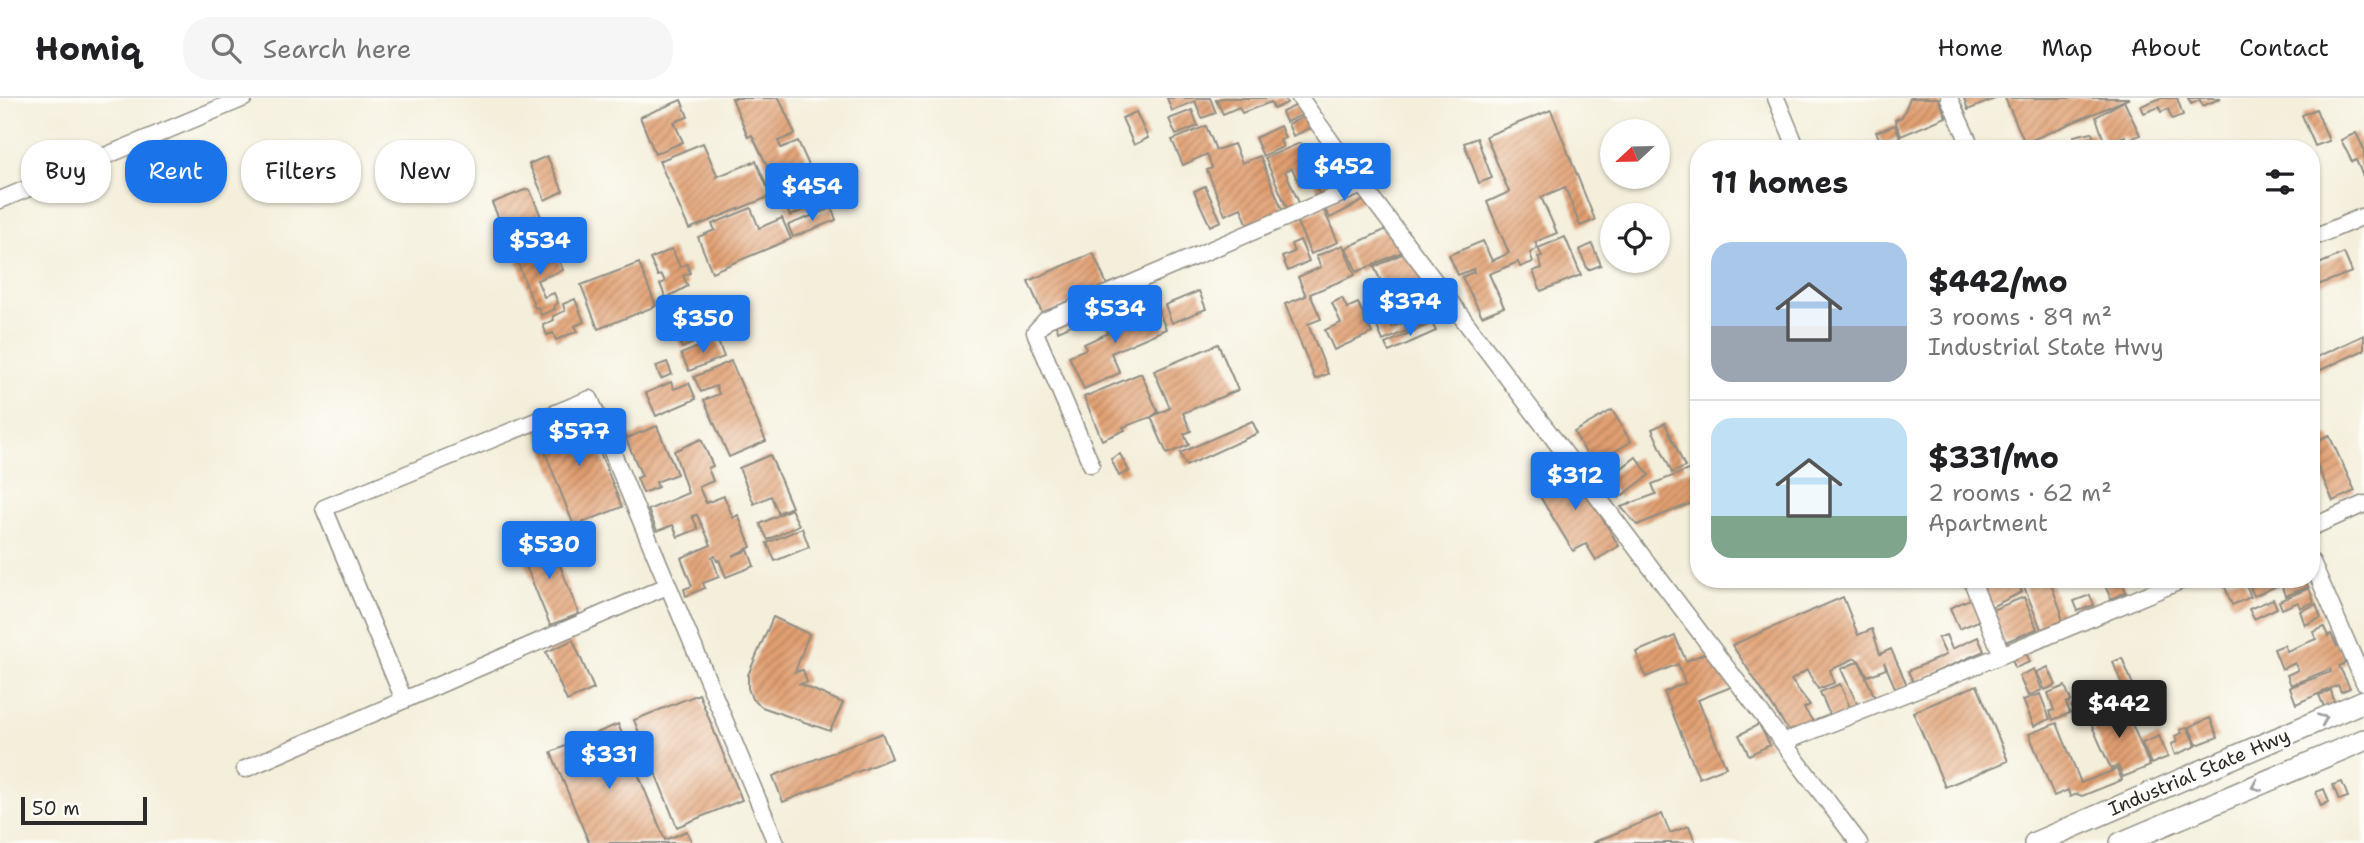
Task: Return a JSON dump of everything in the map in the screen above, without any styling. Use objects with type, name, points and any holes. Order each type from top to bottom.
[{"type":"main road","name":"Industrial State Hwy","points":[[2041,842],[2364,701]]},
{"type":"main road","name":"Industrial State Hwy","points":[[2121,843],[2364,740]]},
{"type":"street","points":[[0,200],[244,98]]},
{"type":"street","points":[[1300,98],[1859,843]]},
{"type":"street","points":[[1776,98],[1793,140]]},
{"type":"street","points":[[1949,98],[1967,140]]},
{"type":"street","points":[[1091,464],[1035,332],[1046,320],[1362,184]]},
{"type":"street","points":[[2320,235],[2364,216]]},
{"type":"street","points":[[404,700],[324,508],[590,399],[776,843]]},
{"type":"street","points":[[2320,523],[2364,504]]},
{"type":"street","points":[[2320,580],[2364,682]]},
{"type":"street","points":[[245,769],[667,586]]},
{"type":"street","points":[[1975,588],[2002,655]]},
{"type":"street","points":[[1784,742],[2163,588]]},
{"type":"building","points":[[732,98],[779,98],[795,134],[778,141],[781,148],[798,141],[825,201],[790,216],[785,205],[798,199],[785,170],[772,176],[752,135],[748,137]]},
{"type":"building","points":[[1167,98],[1210,98],[1216,113],[1202,118],[1195,101],[1172,111]]},
{"type":"building","points":[[1285,98],[1287,103],[1274,109],[1271,102],[1242,113],[1239,107],[1223,114],[1216,100]]},
{"type":"building","points":[[1910,98],[1938,98],[1946,117],[1901,136],[1895,120],[1902,117]]},
{"type":"building","points":[[1964,98],[1997,98],[1968,110]]},
{"type":"building","points":[[2005,98],[2130,98],[2032,140],[2024,140]]},
{"type":"building","points":[[2161,98],[2177,98],[2183,115],[2172,119],[2168,109],[2161,112],[2159,107],[2144,113],[2141,106]]},
{"type":"building","points":[[2188,98],[2221,98],[2203,106],[2200,100],[2191,104]]},
{"type":"building","points":[[681,100],[688,117],[674,122],[683,142],[655,154],[640,117]]},
{"type":"building","points":[[2124,101],[2140,135],[2129,140],[2125,136],[2104,140],[2096,117]]},
{"type":"building","points":[[1297,105],[1302,115],[1286,122],[1282,112]]},
{"type":"building","points":[[2316,109],[2329,141],[2320,144],[2320,140],[2312,140],[2302,115]]},
{"type":"building","points":[[1192,110],[1198,126],[1176,135],[1169,119]]},
{"type":"building","points":[[1551,110],[1595,220],[1580,226],[1565,187],[1541,197],[1557,233],[1535,242],[1538,248],[1530,253],[1533,262],[1520,267],[1518,262],[1489,274],[1504,307],[1482,316],[1462,277],[1474,272],[1473,269],[1458,275],[1449,255],[1483,241],[1492,261],[1509,253],[1487,202],[1509,192],[1486,136]]},
{"type":"building","points":[[1136,112],[1148,138],[1134,145],[1122,118]]},
{"type":"building","points":[[1306,116],[1311,128],[1293,136],[1288,124]]},
{"type":"building","points":[[1895,125],[1900,137],[1880,140],[1876,132]]},
{"type":"building","points":[[1206,126],[1216,150],[1234,144],[1242,163],[1260,156],[1284,214],[1249,228],[1241,208],[1225,215],[1207,170],[1212,168],[1207,154],[1183,165],[1172,140]]},
{"type":"building","points":[[1280,126],[1285,138],[1280,140],[1283,147],[1263,156],[1255,138]]},
{"type":"building","points":[[2092,132],[2094,140],[2075,140],[2074,136]]},
{"type":"building","points":[[2356,133],[2364,149],[2364,178],[2356,160],[2352,162],[2341,140]]},
{"type":"building","points":[[1477,138],[1492,178],[1479,183],[1464,143]]},
{"type":"building","points":[[703,143],[716,177],[756,161],[771,196],[689,229],[659,161]]},
{"type":"building","points":[[1300,143],[1315,177],[1299,184],[1292,168],[1285,171],[1300,205],[1288,210],[1265,158]]},
{"type":"building","points":[[547,156],[563,191],[545,200],[529,164]]},
{"type":"building","points":[[1342,168],[1355,182],[1320,196],[1313,179]]},
{"type":"building","points":[[1205,186],[1221,221],[1210,226],[1194,191]]},
{"type":"building","points":[[1359,188],[1365,200],[1330,218],[1323,206]]},
{"type":"building","points":[[530,190],[547,231],[511,246],[492,203]]},
{"type":"building","points":[[751,208],[759,228],[782,218],[791,239],[712,272],[698,237],[715,230],[712,224]]},
{"type":"building","points":[[832,208],[836,220],[793,237],[788,225]]},
{"type":"building","points":[[1323,208],[1338,242],[1311,254],[1296,220]]},
{"type":"building","points":[[1393,226],[1404,251],[1357,272],[1346,248]]},
{"type":"building","points":[[1565,237],[1581,275],[1541,291],[1533,271],[1542,268],[1538,257],[1542,256],[1538,248]]},
{"type":"building","points":[[1300,240],[1309,261],[1288,271],[1282,257],[1294,252],[1291,244]]},
{"type":"building","points":[[1592,244],[1600,265],[1588,270],[1579,250]]},
{"type":"building","points":[[1343,245],[1355,275],[1310,294],[1321,319],[1308,324],[1328,374],[1315,379],[1285,304],[1306,296],[1298,277],[1321,267],[1316,256]]},
{"type":"building","points":[[553,246],[563,270],[537,280],[544,297],[554,293],[558,303],[554,306],[555,309],[541,315],[538,307],[535,308],[517,261]]},
{"type":"building","points":[[672,249],[680,267],[687,264],[690,273],[683,276],[688,286],[666,298],[660,284],[665,282],[662,275],[658,276],[650,259]]},
{"type":"building","points":[[1408,251],[1429,285],[1392,303],[1374,267]]},
{"type":"building","points":[[1093,253],[1108,287],[1043,315],[1028,281]]},
{"type":"building","points":[[2344,253],[2352,272],[2320,284],[2320,264]]},
{"type":"building","points":[[639,263],[656,306],[598,329],[581,285]]},
{"type":"building","points":[[1128,291],[1134,306],[1124,311],[1117,300],[1123,313],[1102,322],[1095,305]]},
{"type":"building","points":[[1199,291],[1206,309],[1172,323],[1165,305]]},
{"type":"building","points":[[1342,298],[1347,308],[1358,303],[1372,333],[1334,350],[1325,330],[1341,323],[1332,303]]},
{"type":"building","points":[[575,299],[584,322],[575,326],[578,331],[556,340],[553,333],[547,335],[543,325],[554,320],[553,316],[565,311],[563,304]]},
{"type":"building","points":[[1155,303],[1166,329],[1111,353],[1120,373],[1084,389],[1069,356],[1086,349],[1084,344],[1108,333],[1107,325]]},
{"type":"building","points":[[1385,310],[1392,327],[1423,315],[1428,322],[1383,341],[1372,315]]},
{"type":"building","points":[[1070,315],[1074,324],[1058,331],[1054,322]]},
{"type":"building","points":[[710,320],[712,326],[705,329],[707,335],[698,338],[693,327]]},
{"type":"building","points":[[1432,323],[1436,331],[1389,352],[1385,344]]},
{"type":"building","points":[[688,330],[694,343],[682,348],[676,335]]},
{"type":"building","points":[[2364,335],[2364,350],[2320,370],[2320,355]]},
{"type":"building","points":[[717,339],[724,357],[689,371],[681,354]]},
{"type":"building","points":[[1218,344],[1238,390],[1183,413],[1191,431],[1184,434],[1189,445],[1167,454],[1151,417],[1170,408],[1154,371]]},
{"type":"building","points":[[731,361],[766,441],[729,457],[704,400],[719,394],[716,386],[701,392],[694,377]]},
{"type":"building","points":[[667,362],[672,374],[661,379],[656,366]]},
{"type":"building","points":[[1141,373],[1158,412],[1123,427],[1125,430],[1102,440],[1084,397]]},
{"type":"building","points":[[671,382],[674,389],[689,383],[696,399],[656,416],[646,393]]},
{"type":"building","points":[[583,410],[622,507],[574,526],[536,429]]},
{"type":"building","points":[[1612,410],[1631,442],[1592,464],[1574,432]]},
{"type":"building","points":[[1252,421],[1258,433],[1186,466],[1180,453]]},
{"type":"building","points":[[1665,423],[1685,467],[1672,473],[1652,429]]},
{"type":"building","points":[[657,426],[677,474],[656,482],[658,487],[643,493],[637,478],[642,476],[626,439],[619,442],[615,433],[623,429],[627,438]]},
{"type":"building","points":[[2329,435],[2355,491],[2333,501],[2320,472],[2320,439]]},
{"type":"building","points":[[701,439],[713,466],[708,468],[713,481],[699,487],[706,503],[724,496],[733,518],[738,515],[751,547],[732,556],[748,550],[754,566],[726,577],[719,560],[717,561],[715,556],[712,557],[719,577],[703,583],[705,588],[686,596],[684,589],[692,586],[681,558],[711,545],[704,529],[697,515],[692,516],[698,529],[678,537],[673,525],[657,531],[648,510],[688,493],[674,451]]},
{"type":"building","points":[[1120,454],[1129,471],[1119,476],[1111,459]]},
{"type":"building","points":[[770,455],[792,507],[778,513],[771,496],[754,504],[739,468]]},
{"type":"building","points":[[1636,457],[1649,475],[1619,498],[1606,480]]},
{"type":"building","points":[[1569,463],[1619,546],[1596,560],[1586,544],[1573,551],[1533,485]]},
{"type":"building","points":[[1690,469],[1690,504],[1637,525],[1621,507],[1656,494],[1652,484]]},
{"type":"building","points":[[791,509],[799,525],[768,540],[760,524]]},
{"type":"building","points":[[802,528],[809,547],[775,561],[767,543]]},
{"type":"building","points":[[549,537],[579,614],[550,625],[519,549]]},
{"type":"building","points":[[1982,588],[2020,588],[2022,592],[1991,607]]},
{"type":"building","points":[[2025,588],[2052,588],[2061,611],[2061,622],[2041,629]]},
{"type":"building","points":[[2106,588],[2124,588],[2126,592],[2111,599]]},
{"type":"building","points":[[2225,588],[2247,588],[2251,597],[2232,605]]},
{"type":"building","points":[[2250,588],[2272,588],[2254,596]]},
{"type":"building","points":[[2282,588],[2305,588],[2285,596]]},
{"type":"building","points":[[2309,588],[2314,602],[2300,608],[2298,602],[2282,609],[2279,601]]},
{"type":"building","points":[[2090,595],[2094,605],[2078,611],[2074,601]]},
{"type":"building","points":[[1843,597],[1858,635],[1872,629],[1880,654],[1891,649],[1907,685],[1896,690],[1884,662],[1886,669],[1868,676],[1855,658],[1830,670],[1834,683],[1818,689],[1807,670],[1791,680],[1810,705],[1804,708],[1816,726],[1792,736],[1732,645]]},
{"type":"building","points":[[2024,597],[2037,629],[2005,642],[1992,610]]},
{"type":"building","points":[[1972,598],[1981,620],[1959,629],[1950,608]]},
{"type":"building","points":[[2273,599],[2277,608],[2254,619],[2249,609]]},
{"type":"building","points":[[2316,604],[2321,618],[2305,625],[2300,611]]},
{"type":"building","points":[[773,617],[809,634],[795,672],[803,670],[807,682],[800,684],[843,703],[830,731],[762,707],[752,699],[748,688],[748,675]]},
{"type":"building","points":[[2324,627],[2328,636],[2331,634],[2337,646],[2339,645],[2346,663],[2339,666],[2350,688],[2341,692],[2338,685],[2296,704],[2290,687],[2331,672],[2330,669],[2291,685],[2287,675],[2298,670],[2295,663],[2282,669],[2274,649],[2284,645],[2287,651],[2316,639],[2313,632]]},
{"type":"building","points":[[1946,635],[1952,649],[1978,637],[1984,651],[1913,682],[1908,671],[1946,655],[1938,638]]},
{"type":"building","points":[[1675,636],[1686,661],[1706,653],[1731,687],[1698,700],[1726,767],[1699,778],[1664,692],[1685,683],[1678,664],[1646,677],[1636,652]]},
{"type":"building","points":[[573,640],[594,689],[567,701],[546,652]]},
{"type":"building","points":[[2026,653],[2030,662],[2015,668],[2012,659]]},
{"type":"building","points":[[2122,658],[2138,697],[2128,700],[2113,662]]},
{"type":"building","points":[[1859,661],[1875,698],[1858,706],[1841,669]]},
{"type":"building","points":[[2048,667],[2056,685],[2045,690],[2037,672]]},
{"type":"building","points":[[2034,669],[2042,690],[2028,696],[2019,676]]},
{"type":"building","points":[[1840,684],[1852,712],[1832,720],[1820,692]]},
{"type":"building","points":[[1977,685],[2008,761],[1945,787],[1913,712]]},
{"type":"building","points":[[2065,686],[2071,701],[2066,703],[2070,713],[2053,720],[2050,711],[2054,710],[2048,693]]},
{"type":"building","points":[[2331,690],[2335,705],[2325,709],[2319,695]]},
{"type":"building","points":[[699,694],[742,800],[677,827],[634,720]]},
{"type":"building","points":[[2040,694],[2050,719],[2034,726],[2023,700]]},
{"type":"building","points":[[2089,698],[2092,707],[2102,703],[2105,710],[2077,720],[2071,706]]},
{"type":"building","points":[[2123,703],[2150,766],[2123,777],[2118,766],[2111,769],[2088,717]]},
{"type":"building","points":[[2143,707],[2146,715],[2132,721],[2129,713]]},
{"type":"building","points":[[2210,718],[2218,737],[2197,745],[2189,727]]},
{"type":"building","points":[[2057,723],[2081,783],[2117,769],[2122,780],[2082,796],[2077,794],[2070,797],[2068,790],[2054,796],[2029,734]]},
{"type":"building","points":[[618,724],[665,840],[687,831],[692,843],[589,843],[551,752]]},
{"type":"building","points":[[1759,724],[1770,745],[1749,755],[1739,735]]},
{"type":"building","points":[[2187,727],[2196,746],[2175,755],[2171,744],[2177,742],[2175,736],[2182,733],[2180,730]]},
{"type":"building","points":[[882,733],[892,758],[783,802],[773,776]]},
{"type":"building","points":[[2159,736],[2168,757],[2151,764],[2142,743]]},
{"type":"building","points":[[2342,782],[2348,797],[2339,800],[2333,785]]},
{"type":"building","points":[[2324,789],[2329,802],[2321,806],[2316,792]]},
{"type":"building","points":[[1662,814],[1670,833],[1689,826],[1696,843],[1592,843]]}]
